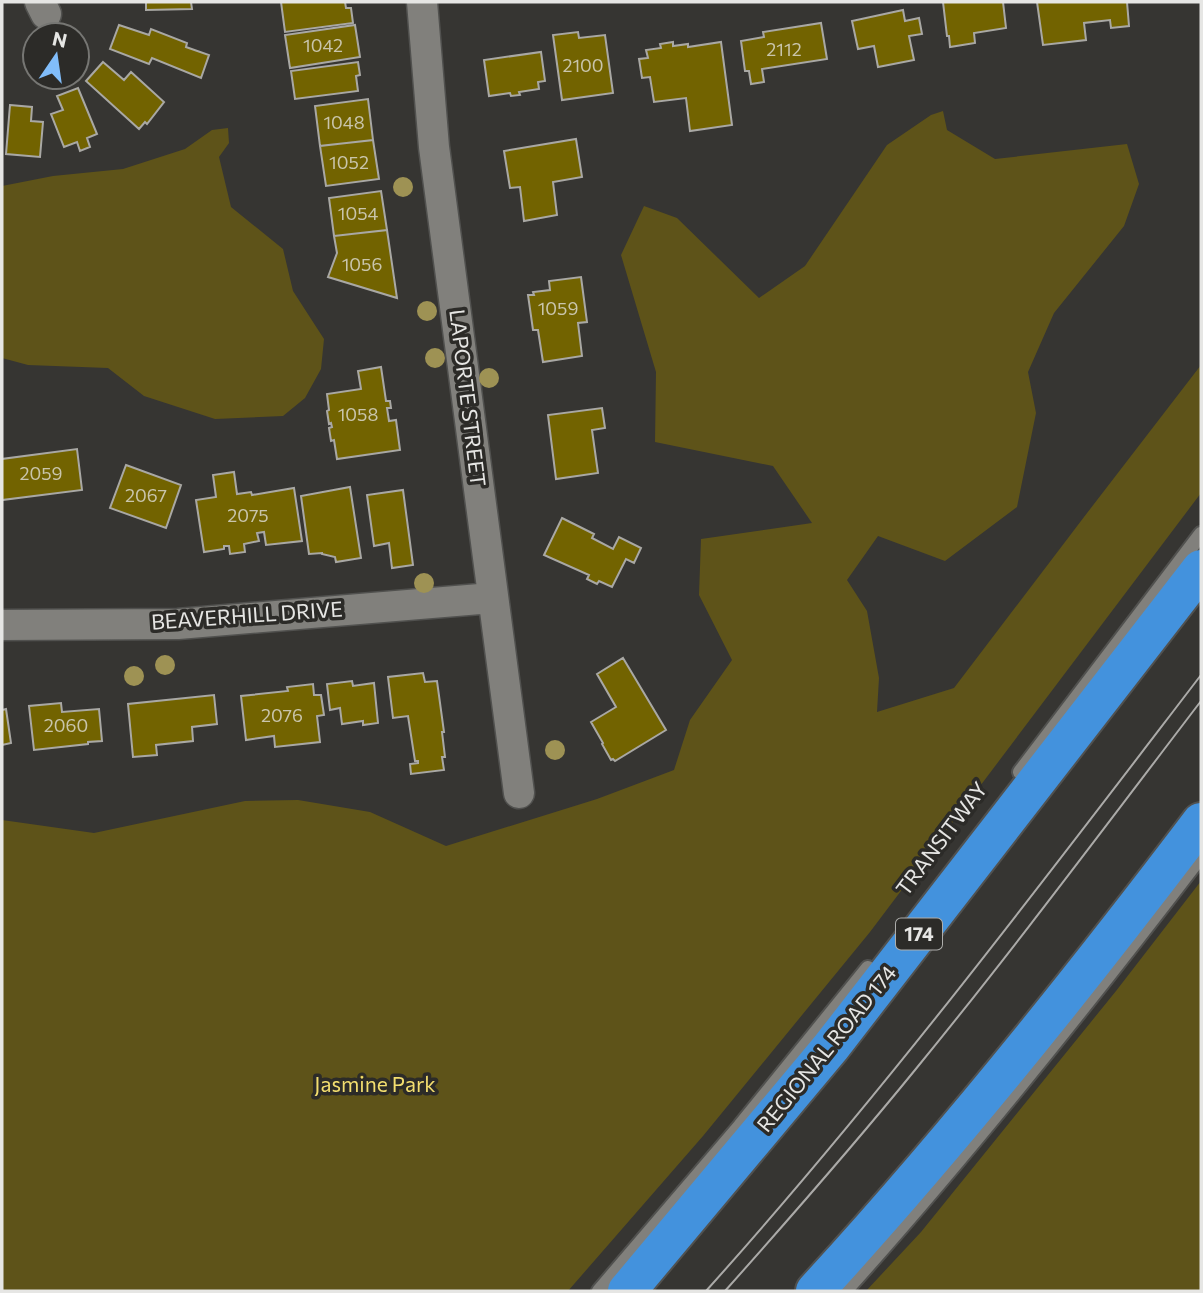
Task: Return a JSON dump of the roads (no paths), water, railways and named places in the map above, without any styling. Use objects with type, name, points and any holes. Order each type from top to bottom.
[{"type":"highway","name":"REGIONAL ROAD 174","points":[[627,1291],[831,1047],[1201,569]]},
{"type":"highway","points":[[815,1291],[975,1108],[1201,822]]},
{"type":"street","name":"LAPORTE STREET","points":[[422,2],[434,147],[519,793]]},
{"type":"street","name":"BEAVERHILL DRIVE","points":[[2,625],[178,624],[492,598]]},
{"type":"lane","name":"TRANSITWAY","points":[[1014,780],[1201,534]]},
{"type":"lane","points":[[845,1291],[957,1164],[1201,856]]},
{"type":"lane","points":[[599,1291],[740,1126],[878,956]]},
{"type":"tram line","points":[[706,1291],[898,1065],[1201,675]]},
{"type":"tram line","points":[[725,1291],[845,1154],[952,1024],[1201,701]]},
{"type":"park label","name":"Jasmine Park","points":[[375,1085]]}]
